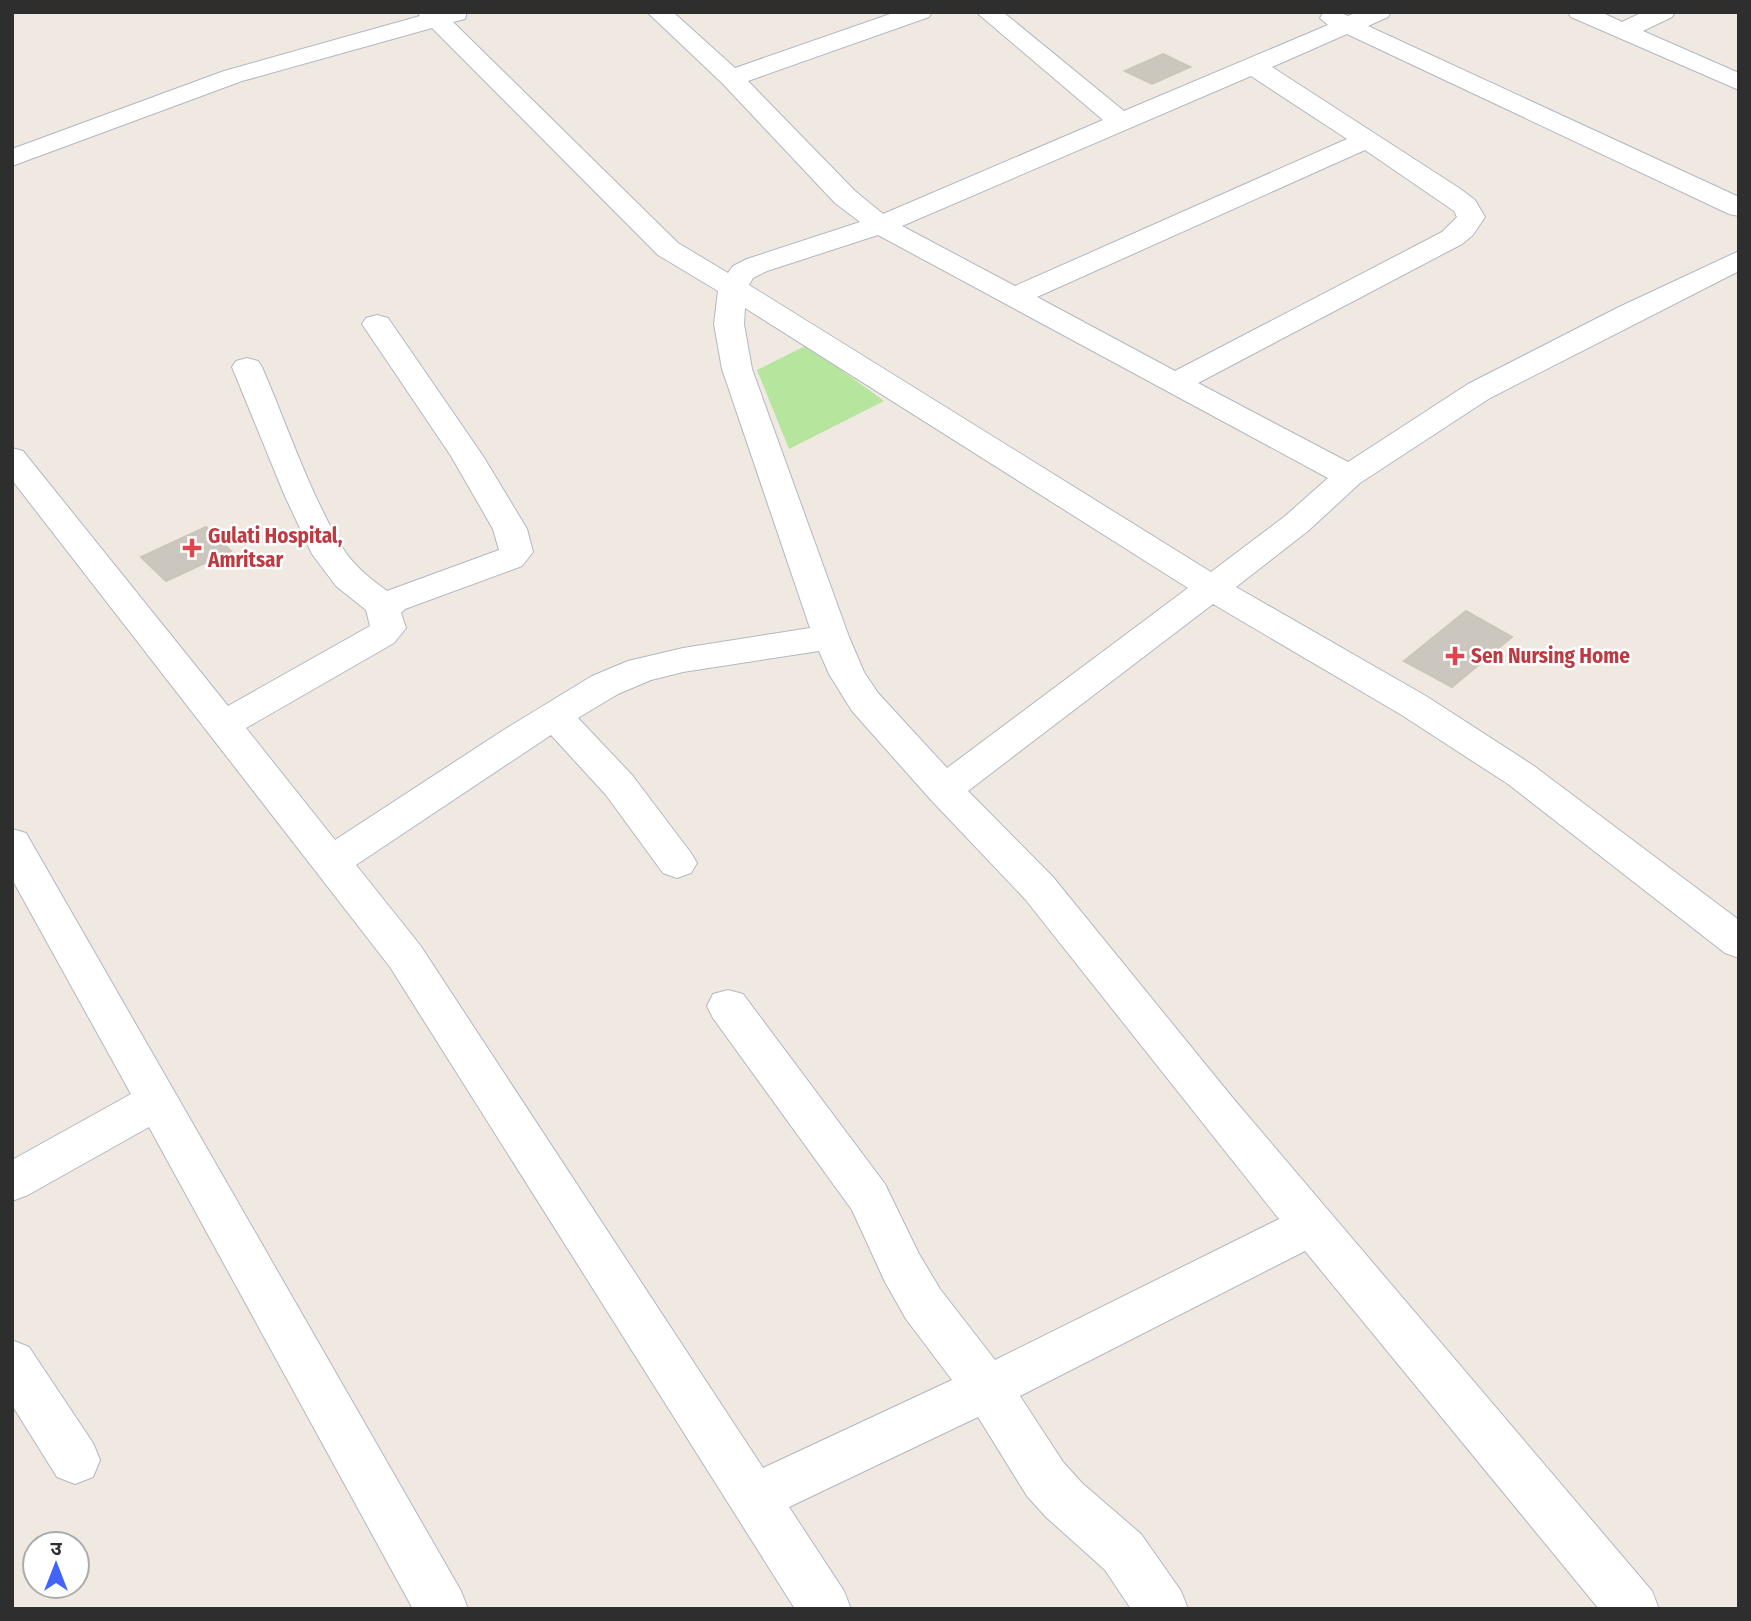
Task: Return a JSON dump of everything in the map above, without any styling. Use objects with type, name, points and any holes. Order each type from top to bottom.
[{"type":"street","points":[[12,158],[233,76],[432,16],[462,12]]},
{"type":"street","points":[[659,12],[731,78],[845,197],[880,225],[1349,476]]},
{"type":"street","points":[[731,78],[919,12]]},
{"type":"street","points":[[988,12],[1119,121]]},
{"type":"street","points":[[1379,12],[1335,19],[1252,65],[880,225],[757,264],[743,272],[733,287],[729,324],[737,369],[831,637],[847,674],[865,702],[944,790],[1039,888],[1216,1110],[1633,1609]]},
{"type":"street","points":[[1580,12],[1739,82]]},
{"type":"street","points":[[1622,31],[1663,12]]},
{"type":"street","points":[[432,16],[668,249],[683,260],[733,287],[1212,588],[1402,698],[1521,775],[1739,942]]},
{"type":"street","points":[[1335,19],[1739,208]]},
{"type":"street","points":[[1175,383],[1452,238],[1463,229],[1471,217],[1465,206],[1252,65]]},
{"type":"street","points":[[1014,297],[1366,140]]},
{"type":"street","points":[[944,790],[1297,524],[1349,476],[1479,391],[1629,313],[1739,260]]},
{"type":"street","points":[[223,725],[382,635],[388,628],[383,611],[393,601],[510,558],[516,552],[510,529],[473,467],[377,324]]},
{"type":"street","points":[[247,367],[300,494],[329,554],[348,578],[385,607]]},
{"type":"street","points":[[12,458],[405,957],[825,1609]]},
{"type":"street","points":[[330,863],[516,740],[606,685],[641,670],[683,660],[831,637]]},
{"type":"street","points":[[555,717],[618,785],[677,863]]},
{"type":"street","points":[[12,843],[442,1609]]},
{"type":"street","points":[[728,1006],[850,1169],[869,1198],[902,1268],[923,1304],[987,1388],[1045,1479],[1064,1500],[1123,1552],[1162,1609]]},
{"type":"street","points":[[12,1182],[157,1101]]},
{"type":"street","points":[[754,1498],[987,1388],[1314,1224]]},
{"type":"street","points":[[12,1362],[75,1460]]},
{"type":"green space","points":[[807,345],[884,401],[789,449],[757,370]]},
{"type":"building","points":[[1163,54],[1190,67],[1152,84],[1125,71]]},
{"type":"building","points":[[206,527],[231,551],[166,581],[141,557]]},
{"type":"building","points":[[1466,611],[1512,637],[1452,687],[1404,661]]},
{"type":"place","name":"Gulati Hospital, Amritsar","points":[[192,548]]},
{"type":"place","name":"Sen Nursing Home","points":[[1455,656]]}]
